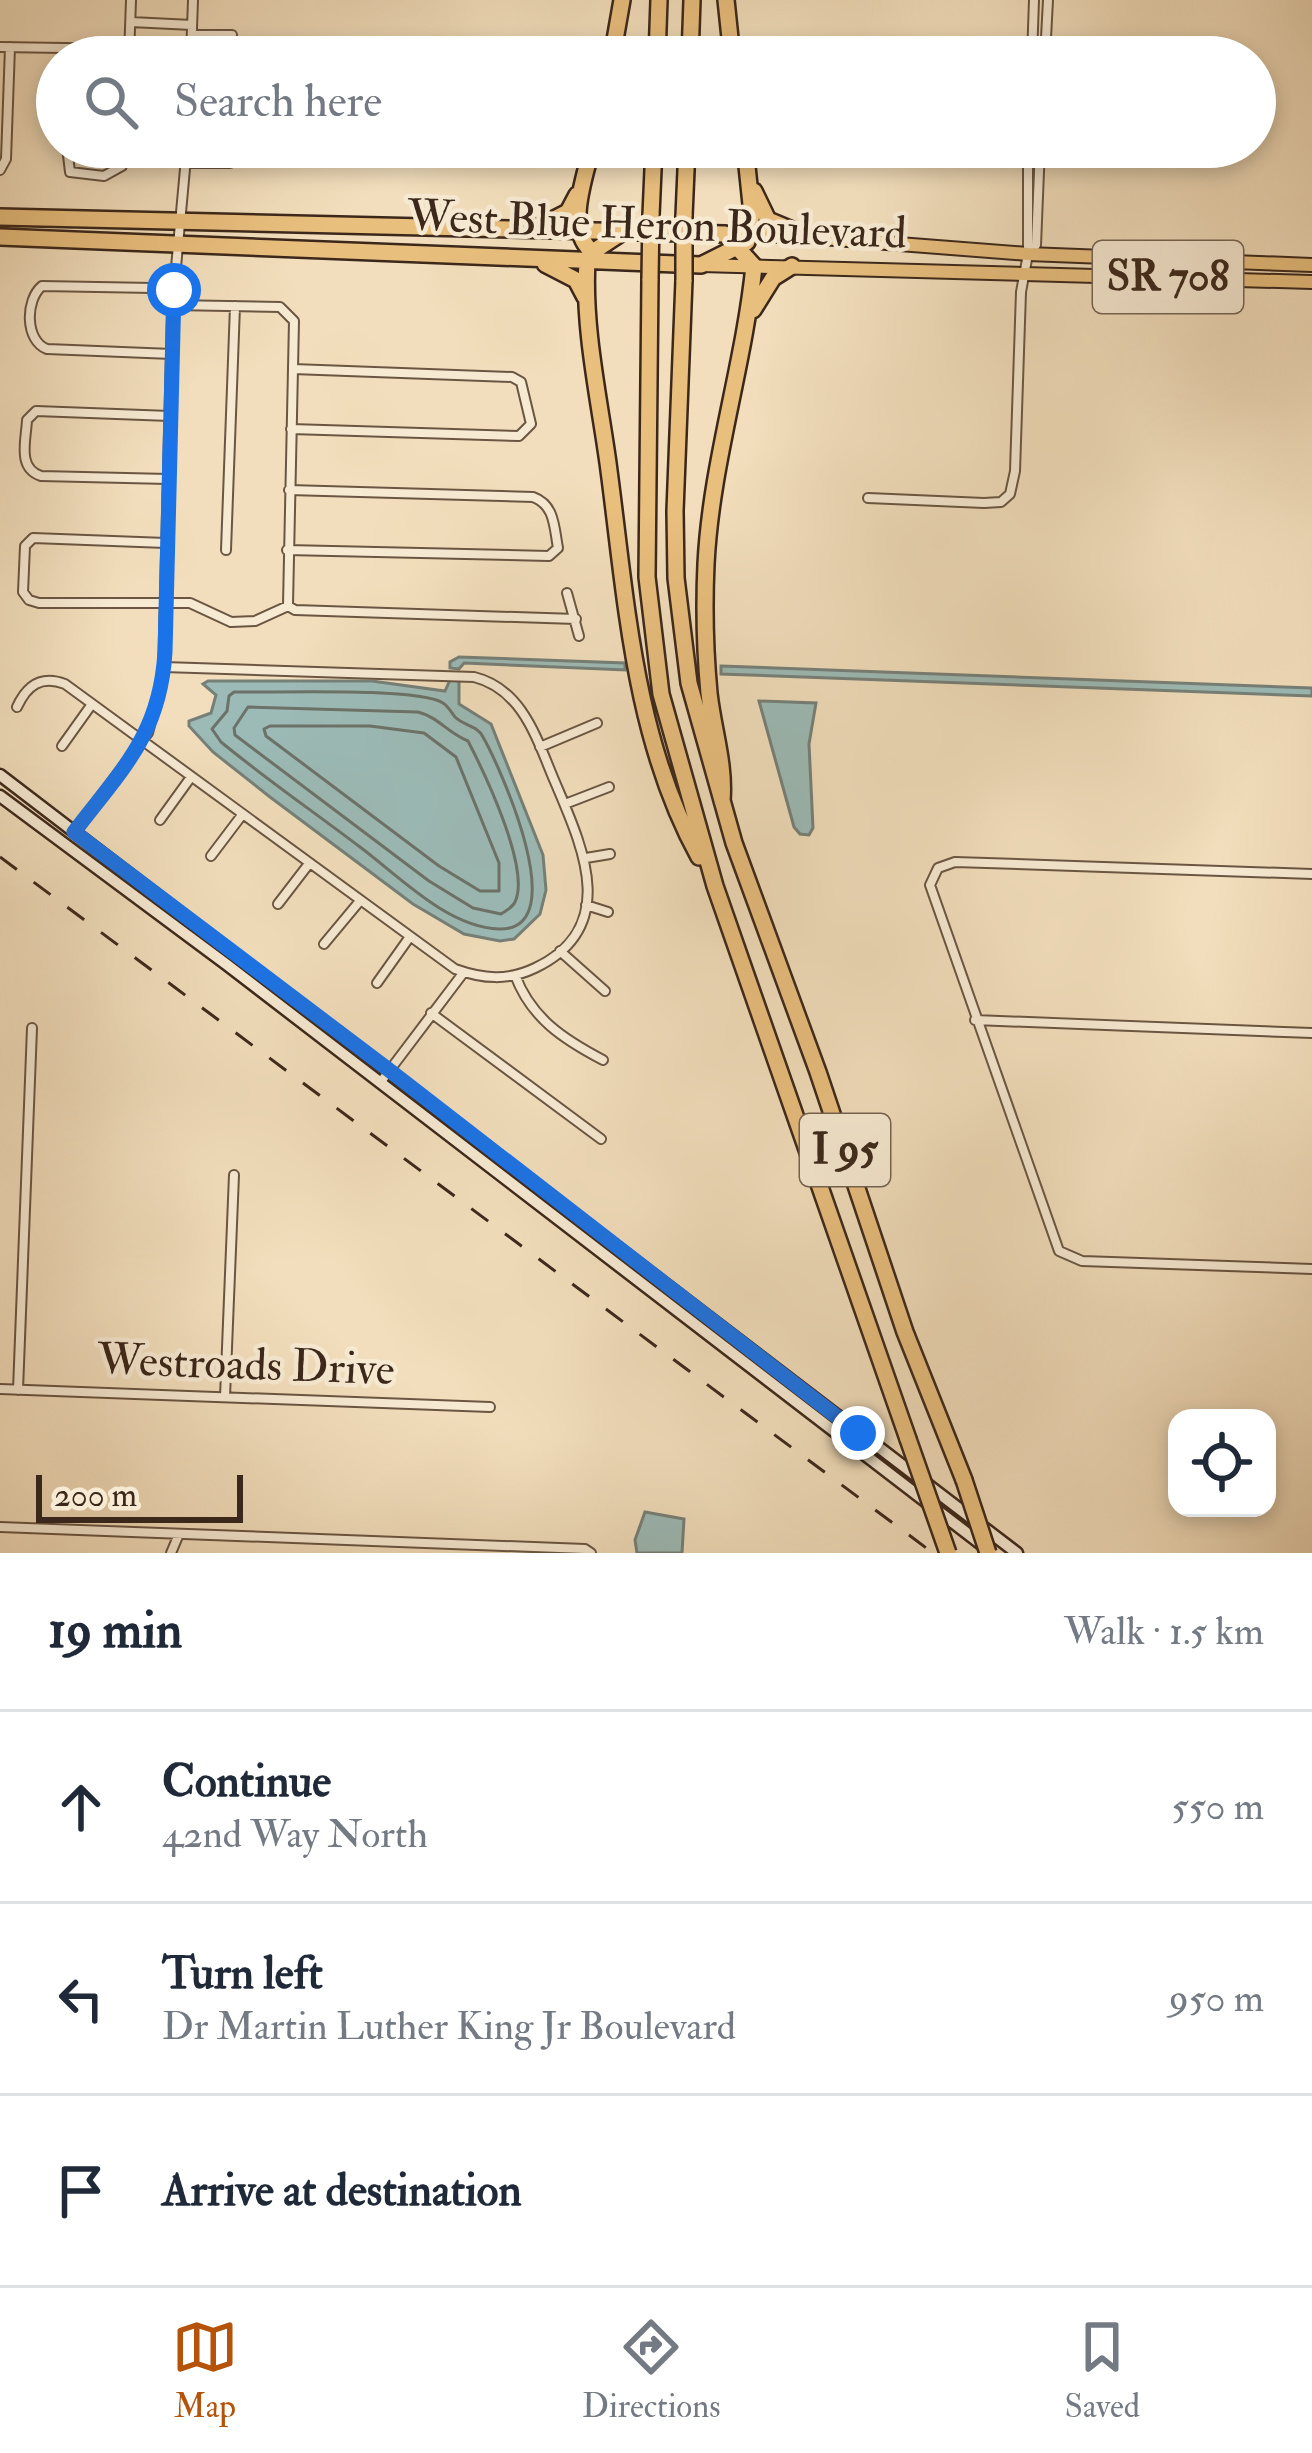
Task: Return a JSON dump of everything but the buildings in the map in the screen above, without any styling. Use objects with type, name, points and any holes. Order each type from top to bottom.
[{"type":"highway","points":[[616,36],[622,0]]},
{"type":"highway","points":[[657,36],[658,0]]},
{"type":"highway","points":[[691,36],[692,0]]},
{"type":"highway","points":[[726,0],[730,36]]},
{"type":"highway","name":"I 95","points":[[653,168],[646,554],[652,633],[673,747],[715,886],[948,1553]]},
{"type":"highway","name":"I 95","points":[[685,168],[676,578],[689,683],[722,801],[905,1332],[990,1553]]},
{"type":"highway","points":[[722,801],[724,775],[709,695],[706,566],[709,517],[749,318],[754,266],[745,241],[752,214],[748,168]]},
{"type":"highway","points":[[533,230],[568,212],[586,170]]},
{"type":"highway","points":[[586,170],[577,230],[589,257],[587,300],[638,677],[679,820],[715,886]]},
{"type":"highway","points":[[748,171],[767,220],[809,237]]},
{"type":"highway","name":"West Blue Heron Boulevard","points":[[0,217],[724,234],[745,241]]},
{"type":"highway","points":[[254,245],[275,240],[320,241],[335,227]]},
{"type":"highway","points":[[347,250],[365,235],[418,236],[423,229]]},
{"type":"highway","points":[[589,257],[625,232]]},
{"type":"highway","name":"West Blue Heron Boulevard","points":[[0,237],[701,265]]},
{"type":"highway","points":[[701,265],[745,241]]},
{"type":"highway","points":[[531,259],[567,273],[587,300]]},
{"type":"highway","points":[[749,318],[769,283],[792,266]]},
{"type":"main road","name":"West Blue Heron Boulevard","points":[[745,241],[809,237],[1028,254],[1312,266]]},
{"type":"main road","name":"West Blue Heron Boulevard","points":[[701,265],[1312,283]]},
{"type":"main road","points":[[5,778],[1017,1553]]},
{"type":"main road","points":[[1,797],[990,1553]]},
{"type":"main road","points":[[768,1383],[781,1382],[840,1429],[858,1433]]},
{"type":"street","points":[[130,36],[131,0]]},
{"type":"street","points":[[192,36],[193,0]]},
{"type":"street","points":[[1033,36],[1034,0]]},
{"type":"street","points":[[1046,36],[1048,0]]},
{"type":"street","points":[[131,22],[232,35]]},
{"type":"street","points":[[2,169],[5,47],[36,50]]},
{"type":"street","points":[[70,168],[70,172],[104,176],[120,168]]},
{"type":"street","points":[[74,832],[142,740],[155,712],[164,667],[172,305],[186,168]]},
{"type":"street","points":[[868,498],[1001,502],[1010,494],[1028,254],[1028,168]]},
{"type":"street","points":[[1028,254],[1036,244],[1039,168]]},
{"type":"street","points":[[153,288],[38,288],[32,297],[32,337],[47,349],[172,354]]},
{"type":"street","points":[[172,305],[280,307],[289,312],[295,326],[288,606]]},
{"type":"street","points":[[226,550],[235,306]]},
{"type":"street","points":[[291,429],[519,436],[531,424],[521,382],[512,377],[293,369]]},
{"type":"street","points":[[168,479],[41,476],[24,463],[27,419],[41,410],[170,416]]},
{"type":"street","points":[[287,550],[549,556],[558,548],[551,511],[533,497],[289,490]]},
{"type":"street","points":[[166,543],[38,537],[25,546],[23,592],[29,600],[190,603],[231,622],[255,621],[288,606]]},
{"type":"street","points":[[567,593],[580,636]]},
{"type":"street","points":[[288,606],[295,610],[576,619]]},
{"type":"street","points":[[17,707],[32,685],[52,680],[64,683],[359,902],[464,972],[490,978],[514,975],[542,964],[572,938],[586,905],[586,858],[541,747],[519,706],[498,686],[455,676],[164,667]]},
{"type":"street","points":[[62,746],[92,704]]},
{"type":"street","points":[[541,747],[597,723]]},
{"type":"street","points":[[160,820],[191,777]]},
{"type":"street","points":[[564,804],[609,788]]},
{"type":"street","points":[[211,856],[242,815]]},
{"type":"street","points":[[586,858],[610,854]]},
{"type":"street","points":[[1312,874],[955,862],[934,872],[931,895],[1053,1242],[1068,1258],[1312,1269]]},
{"type":"street","points":[[278,904],[308,865]]},
{"type":"street","points":[[324,944],[359,902]]},
{"type":"street","points":[[586,905],[608,913]]},
{"type":"street","points":[[377,983],[409,938]]},
{"type":"street","points":[[560,951],[605,991]]},
{"type":"street","points":[[380,1083],[464,972]]},
{"type":"street","points":[[514,975],[522,996],[545,1023],[603,1060]]},
{"type":"street","points":[[431,1012],[601,1139]]},
{"type":"street","points":[[975,1020],[1312,1033]]},
{"type":"street","points":[[18,1390],[32,1028]]},
{"type":"street","points":[[225,1397],[234,1175]]},
{"type":"street","name":"Westroads Drive","points":[[0,1389],[490,1407]]},
{"type":"street","points":[[0,1527],[585,1549],[591,1553]]},
{"type":"street","points":[[171,1553],[179,1534]]},
{"type":"street","points":[[325,1553],[329,1539]]},
{"type":"water","points":[[459,657],[625,663],[625,670],[464,663],[459,669],[450,668],[450,662]]},
{"type":"water","points":[[721,666],[1312,688],[1312,696],[721,674]]},
{"type":"water","points":[[450,680],[459,681],[459,704],[491,724],[543,855],[546,890],[540,914],[514,939],[464,934],[413,904],[213,752],[189,726],[189,721],[211,713],[216,695],[203,684],[208,681],[372,681],[445,691]]},
{"type":"water","points":[[759,701],[816,703],[809,744],[813,828],[809,835],[794,827]]},
{"type":"water","points":[[645,1512],[684,1519],[682,1553],[637,1553],[635,1540]]},
{"type":"railway","points":[[0,857],[933,1553]]},
{"type":"route","points":[[174,290],[165,652],[160,692],[148,733],[74,832],[858,1433]]}]
